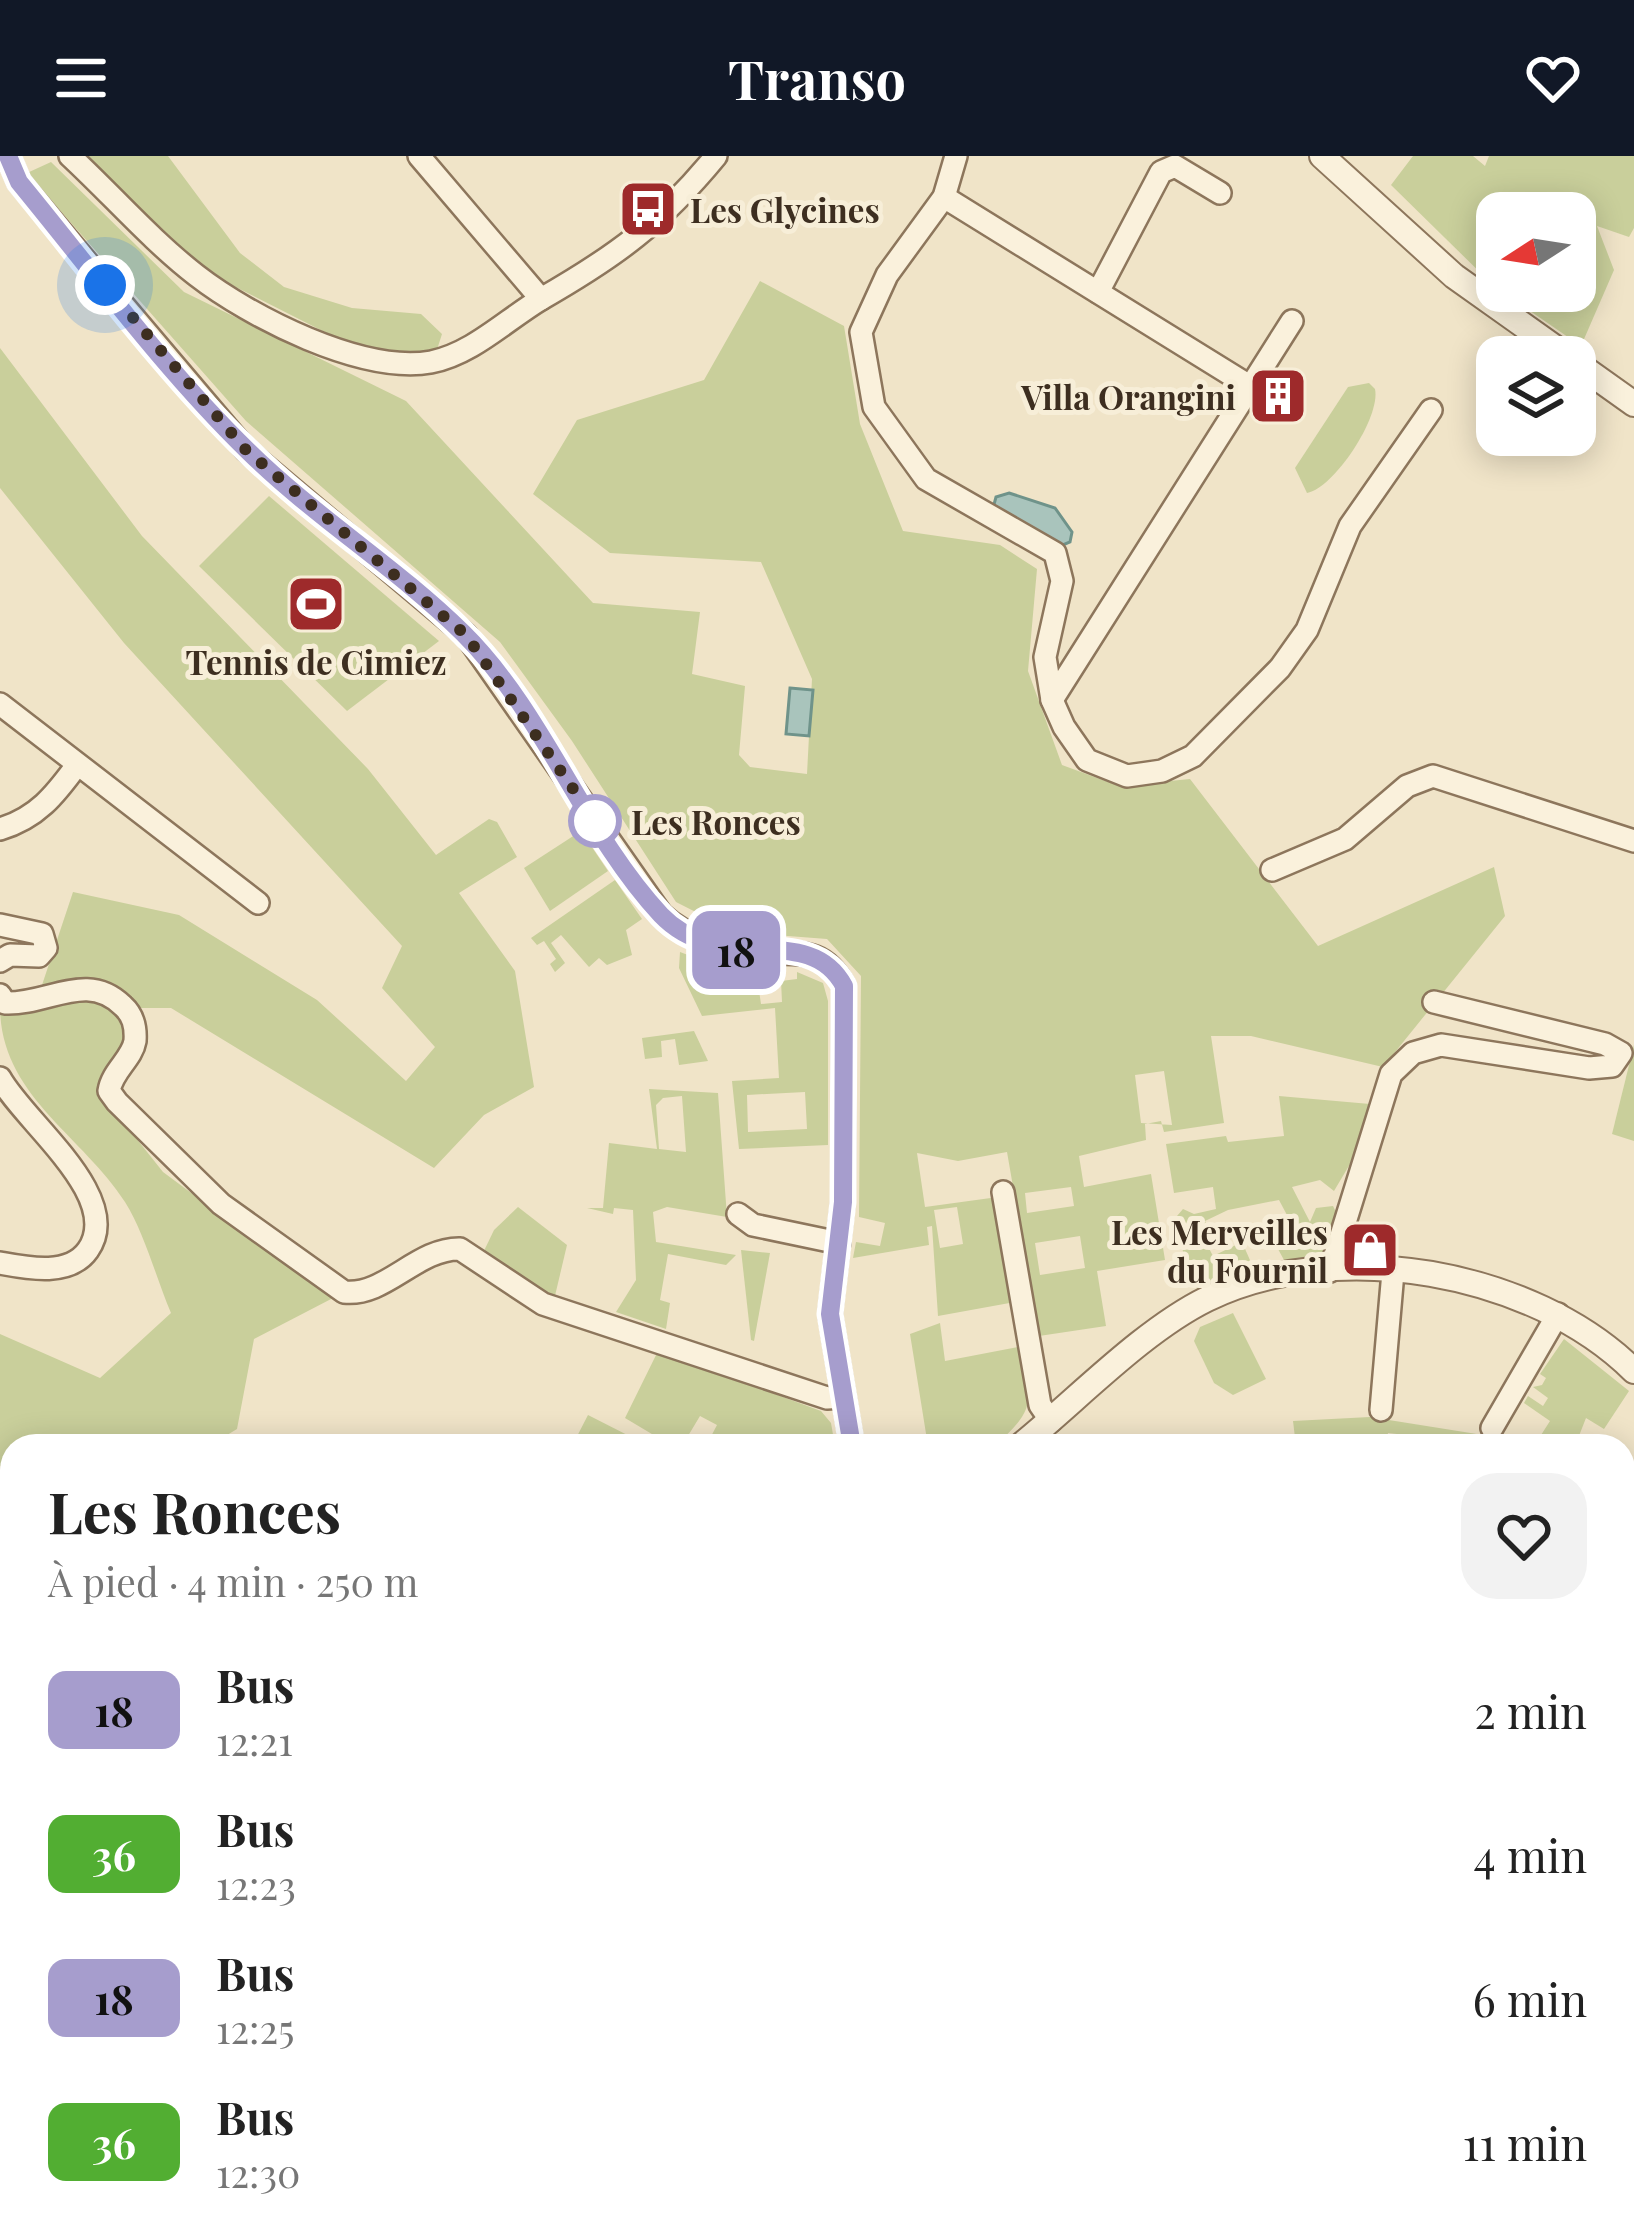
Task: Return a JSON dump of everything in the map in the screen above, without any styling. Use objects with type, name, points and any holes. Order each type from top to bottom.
[{"type":"street","points":[[6,156],[19,182],[246,450],[466,635],[661,914],[732,950],[818,954],[834,967],[844,986],[839,1243],[830,1314],[850,1434]]},
{"type":"street","points":[[70,156],[197,276],[269,318],[370,363],[445,358],[617,256],[716,156]]},
{"type":"street","points":[[419,156],[541,299]]},
{"type":"street","points":[[956,156],[944,197],[887,275],[861,332],[874,407],[926,478],[1054,553],[1062,580],[1046,657],[1052,700],[1087,760],[1127,776],[1162,771],[1193,756],[1280,668],[1307,630],[1350,526],[1430,410]]},
{"type":"street","points":[[1322,156],[1454,276],[1539,336]]},
{"type":"street","points":[[1098,292],[1162,172],[1175,166],[1220,193]]},
{"type":"street","points":[[944,197],[1251,386]]},
{"type":"street","points":[[1052,700],[1292,321]]},
{"type":"street","points":[[1596,377],[1634,404]]},
{"type":"street","points":[[0,704],[259,903]]},
{"type":"street","points":[[0,829],[21,823],[48,804],[77,765]]},
{"type":"street","points":[[1272,870],[1345,839],[1407,786],[1433,776],[1634,841]]},
{"type":"street","points":[[0,925],[42,934],[46,948],[39,956],[10,955],[0,961]]},
{"type":"street","points":[[0,995],[5,1003],[32,1004],[78,988],[99,988],[120,1002],[134,1018],[135,1045],[111,1078],[110,1091],[117,1102],[221,1204],[344,1292],[365,1289],[432,1253],[460,1250],[544,1304],[827,1398],[843,1397]]},
{"type":"street","points":[[1330,1271],[1391,1074],[1413,1053],[1441,1045],[1589,1068],[1612,1066],[1621,1053],[1605,1044],[1434,1002]]},
{"type":"street","points":[[0,1078],[78,1174],[93,1202],[97,1231],[86,1253],[62,1267],[0,1263]]},
{"type":"street","points":[[1003,1192],[1040,1405],[1051,1421]]},
{"type":"street","points":[[738,1214],[753,1225],[839,1243]]},
{"type":"street","points":[[1035,1434],[1204,1301],[1261,1279],[1330,1271],[1394,1272],[1492,1285],[1558,1314],[1634,1371]]},
{"type":"street","points":[[1381,1410],[1394,1272]]},
{"type":"street","points":[[1492,1428],[1558,1314]]},
{"type":"green space","points":[[84,156],[168,156],[240,253],[284,287],[352,308],[421,314],[442,334],[434,359],[370,355],[202,270]]},
{"type":"green space","points":[[1413,156],[1473,156],[1485,166],[1489,156],[1634,156],[1634,228],[1629,237],[1597,226],[1614,270],[1596,311],[1596,192],[1476,192],[1476,268],[1391,185]]},
{"type":"green space","points":[[51,162],[184,292],[406,401],[593,603],[700,612],[692,674],[745,686],[739,755],[750,767],[807,774],[812,679],[761,562],[610,553],[533,494],[577,420],[704,380],[760,281],[844,326],[860,424],[903,531],[1000,545],[1037,569],[1028,671],[1062,765],[1119,786],[1190,779],[1318,946],[1494,867],[1505,916],[1383,1067],[1251,1036],[1211,1036],[1224,1123],[1164,1132],[1162,1124],[1172,1125],[1164,1071],[1135,1075],[1141,1123],[1148,1123],[1146,1140],[1079,1156],[1084,1187],[1151,1174],[1165,1260],[1097,1271],[1106,1326],[1039,1336],[1007,1152],[958,1161],[917,1153],[925,1207],[998,1197],[1015,1302],[938,1316],[932,1226],[927,1227],[929,1245],[853,1258],[856,1242],[880,1246],[885,1223],[859,1217],[861,976],[827,939],[735,932],[676,902],[572,741],[500,642],[246,421],[27,173]],"holes":[[[1071,1187],[1074,1206],[1027,1213],[1025,1193]],[[957,1207],[963,1244],[940,1248],[934,1210]],[[1080,1236],[1085,1268],[1040,1275],[1035,1243]]]},
{"type":"green space","points":[[1532,312],[1596,312],[1585,336],[1566,336]]},
{"type":"green space","points":[[0,348],[142,536],[368,769],[436,855],[489,819],[497,822],[517,857],[459,893],[515,971],[534,1087],[484,1115],[434,1168],[171,1008],[124,1008],[131,1032],[97,1089],[163,1172],[333,1298],[254,1339],[237,1429],[229,1434],[0,1434],[0,1334],[100,1378],[171,1313],[125,1202],[46,1112],[13,1065],[0,1006],[34,1009],[73,892],[179,915],[317,1000],[406,1081],[435,1047],[382,988],[402,946],[124,643],[0,488]]},
{"type":"green space","points":[[1369,383],[1375,389],[1375,401],[1363,433],[1330,479],[1307,493],[1295,468],[1348,387]]},
{"type":"green space","name":"Tennis de Cimiez","points":[[269,496],[439,641],[347,711],[199,566]]},
{"type":"green space","points":[[581,831],[608,871],[550,911],[524,868]]},
{"type":"green space","points":[[615,880],[642,919],[626,930],[632,955],[607,965],[599,958],[589,967],[561,935],[551,943],[565,963],[555,972],[550,964],[556,959],[544,941],[537,945],[531,938]]},
{"type":"green space","points":[[680,952],[749,978],[751,985],[758,984],[761,1004],[782,1002],[781,981],[797,979],[797,972],[823,983],[828,1001],[828,1145],[739,1149],[732,1081],[779,1078],[775,1008],[702,1016],[679,968]],"holes":[[[805,1092],[807,1129],[748,1132],[747,1095]]]},
{"type":"green space","points":[[694,1031],[708,1061],[679,1065],[675,1039],[661,1041],[662,1057],[645,1059],[642,1038]]},
{"type":"green space","points":[[1634,1045],[1634,1141],[1612,1134]]},
{"type":"green space","points":[[649,1089],[718,1093],[727,1217],[667,1207],[653,1212],[656,1242],[736,1255],[726,1265],[668,1254],[660,1300],[670,1303],[666,1329],[616,1312],[636,1280],[633,1210],[614,1208],[613,1214],[587,1208],[603,1208],[609,1143],[657,1149]],"holes":[[[682,1096],[686,1152],[659,1149],[656,1105],[663,1098]]]},
{"type":"green space","points":[[1279,1096],[1370,1104],[1350,1164],[1334,1191],[1320,1180],[1292,1187],[1310,1222],[1316,1208],[1333,1206],[1339,1218],[1326,1258],[1284,1260],[1272,1238],[1296,1232],[1279,1200],[1228,1210],[1205,1221],[1209,1230],[1202,1235],[1213,1256],[1242,1242],[1253,1267],[1198,1290],[1187,1276],[1177,1216],[1183,1209],[1194,1214],[1216,1209],[1213,1187],[1174,1193],[1166,1144],[1226,1136],[1228,1142],[1284,1136]]},
{"type":"green space","points":[[518,1207],[567,1245],[554,1300],[482,1255],[494,1230]]},
{"type":"green space","points":[[741,1250],[770,1253],[754,1341],[751,1340]]},
{"type":"green space","points":[[1233,1313],[1266,1379],[1233,1395],[1214,1383],[1194,1341],[1200,1327]]},
{"type":"green space","points":[[940,1323],[945,1361],[1023,1346],[1029,1391],[1018,1422],[1006,1434],[926,1434],[910,1334]]},
{"type":"green space","points":[[1564,1339],[1629,1391],[1604,1429],[1586,1418],[1580,1434],[1542,1434],[1550,1421],[1524,1403],[1528,1396],[1543,1406],[1548,1398],[1533,1387],[1546,1378],[1540,1374]]},
{"type":"green space","points":[[658,1351],[821,1411],[833,1434],[712,1434],[717,1425],[700,1416],[689,1434],[652,1434],[625,1418]]},
{"type":"green space","points":[[588,1415],[624,1434],[578,1434]]},
{"type":"green space","points":[[1370,1417],[1477,1434],[1295,1434],[1293,1421]]},
{"type":"water","points":[[1009,493],[1055,508],[1072,532],[1070,542],[1058,547],[992,512],[996,497]]},
{"type":"water","points":[[790,688],[813,690],[809,736],[786,734]]},
{"type":"bus line","name":"18","points":[[8,156],[13,175],[246,450],[466,635],[661,914],[674,925],[732,950],[796,950],[818,954],[834,967],[844,986],[845,1135],[843,1202],[830,1314],[850,1434]]},
{"type":"place","name":"Les Glycines","points":[[648,209]]},
{"type":"place","name":"Villa Orangini","points":[[1278,396]]},
{"type":"place","name":"Tennis de Cimiez","points":[[316,604]]},
{"type":"place","name":"Les Ronces","points":[[595,821]]},
{"type":"place","name":"Les Merveilles du Fournil","points":[[1370,1250]]},
{"type":"route","points":[[105,285],[246,450],[466,635],[599,826],[595,821]]}]
